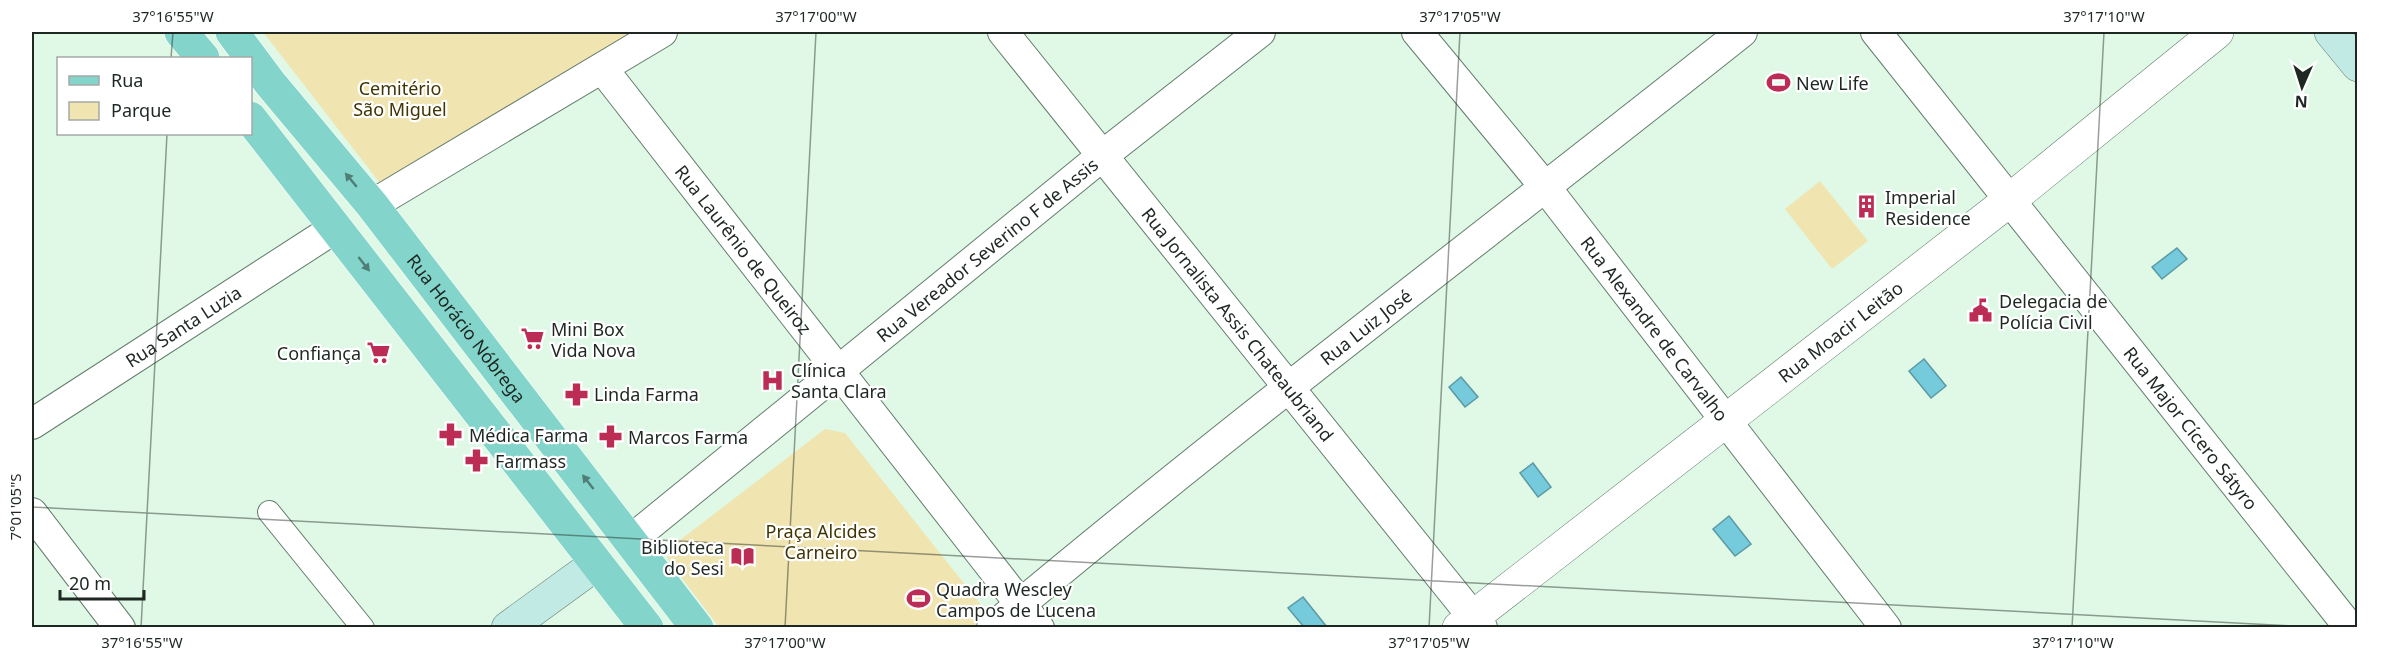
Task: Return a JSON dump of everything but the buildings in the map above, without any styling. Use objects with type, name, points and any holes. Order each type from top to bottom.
[{"type":"main road","points":[[181,32],[201,57]]},
{"type":"main road","name":"Rua Horácio Nóbrega","points":[[232,32],[251,57]]},
{"type":"main road","points":[[2331,32],[2358,64]]},
{"type":"main road","name":"Rua Horácio Nóbrega","points":[[252,59],[372,206],[632,539],[697,627]]},
{"type":"main road","points":[[252,121],[597,566],[647,627]]},
{"type":"main road","points":[[508,627],[632,539]]},
{"type":"street","points":[[372,206],[662,32]]},
{"type":"street","name":"Rua Jornalista Assis Chateaubriand","points":[[1003,32],[1289,386],[1471,624]]},
{"type":"street","name":"Rua Vereador Severino F de Assis","points":[[632,539],[1102,156],[1260,32]]},
{"type":"street","name":"Rua Alexandre de Carvalho","points":[[1417,32],[1546,188],[1724,422],[1886,627]]},
{"type":"street","name":"Rua Luiz José","points":[[992,627],[1289,386],[1546,188],[1742,32]]},
{"type":"street","name":"Rua Major Cícero Sátyro","points":[[1876,32],[2350,627]]},
{"type":"street","name":"Rua Moacir Leitão","points":[[1471,624],[1724,422],[2010,199],[2217,32]]},
{"type":"street","name":"Rua Laurênio de Queiroz","points":[[603,68],[1039,627]]},
{"type":"street","name":"Rua Santa Luzia","points":[[32,424],[335,228]]},
{"type":"street","points":[[269,512],[363,627]]},
{"type":"street","points":[[32,513],[120,627]]},
{"type":"green space","name":"Cemitério São Miguel","points":[[263,32],[638,32],[383,187]]},
{"type":"green space","points":[[1820,181],[1868,241],[1832,269],[1785,209]]},
{"type":"green space","name":"Praça Alcides Carneiro","points":[[825,429],[845,433],[981,605],[984,615],[975,628],[719,627],[668,560],[667,550]]},
{"type":"water","points":[[2177,248],[2187,259],[2162,279],[2152,267]]},
{"type":"water","points":[[1924,359],[1946,386],[1931,398],[1909,371]]},
{"type":"water","points":[[1461,377],[1478,397],[1465,407],[1449,387]]},
{"type":"water","points":[[1533,463],[1551,487],[1538,497],[1520,473]]},
{"type":"water","points":[[1729,516],[1751,544],[1735,556],[1713,529]]},
{"type":"water","points":[[1303,597],[1327,627],[1304,627],[1288,608]]},
{"type":"place","name":"New Life","points":[[1778,83]]},
{"type":"place","name":"Imperial Residence","points":[[1867,207]]},
{"type":"place","name":"Delegacia de Polícia Civil","points":[[1981,311]]},
{"type":"place","name":"Mini Box Vida Nova","points":[[533,339]]},
{"type":"place","name":"Confiança","points":[[379,353]]},
{"type":"place","name":"Clínica Santa Clara","points":[[773,380]]},
{"type":"place","name":"Linda Farma","points":[[576,394]]},
{"type":"place","name":"Médica Farma","points":[[451,435]]},
{"type":"place","name":"Marcos Farma","points":[[610,437]]},
{"type":"place","name":"Farmass","points":[[477,461]]},
{"type":"place","name":"Biblioteca do Sesi","points":[[742,557]]},
{"type":"place","name":"Quadra Wescley Campos de Lucena","points":[[918,599]]}]
